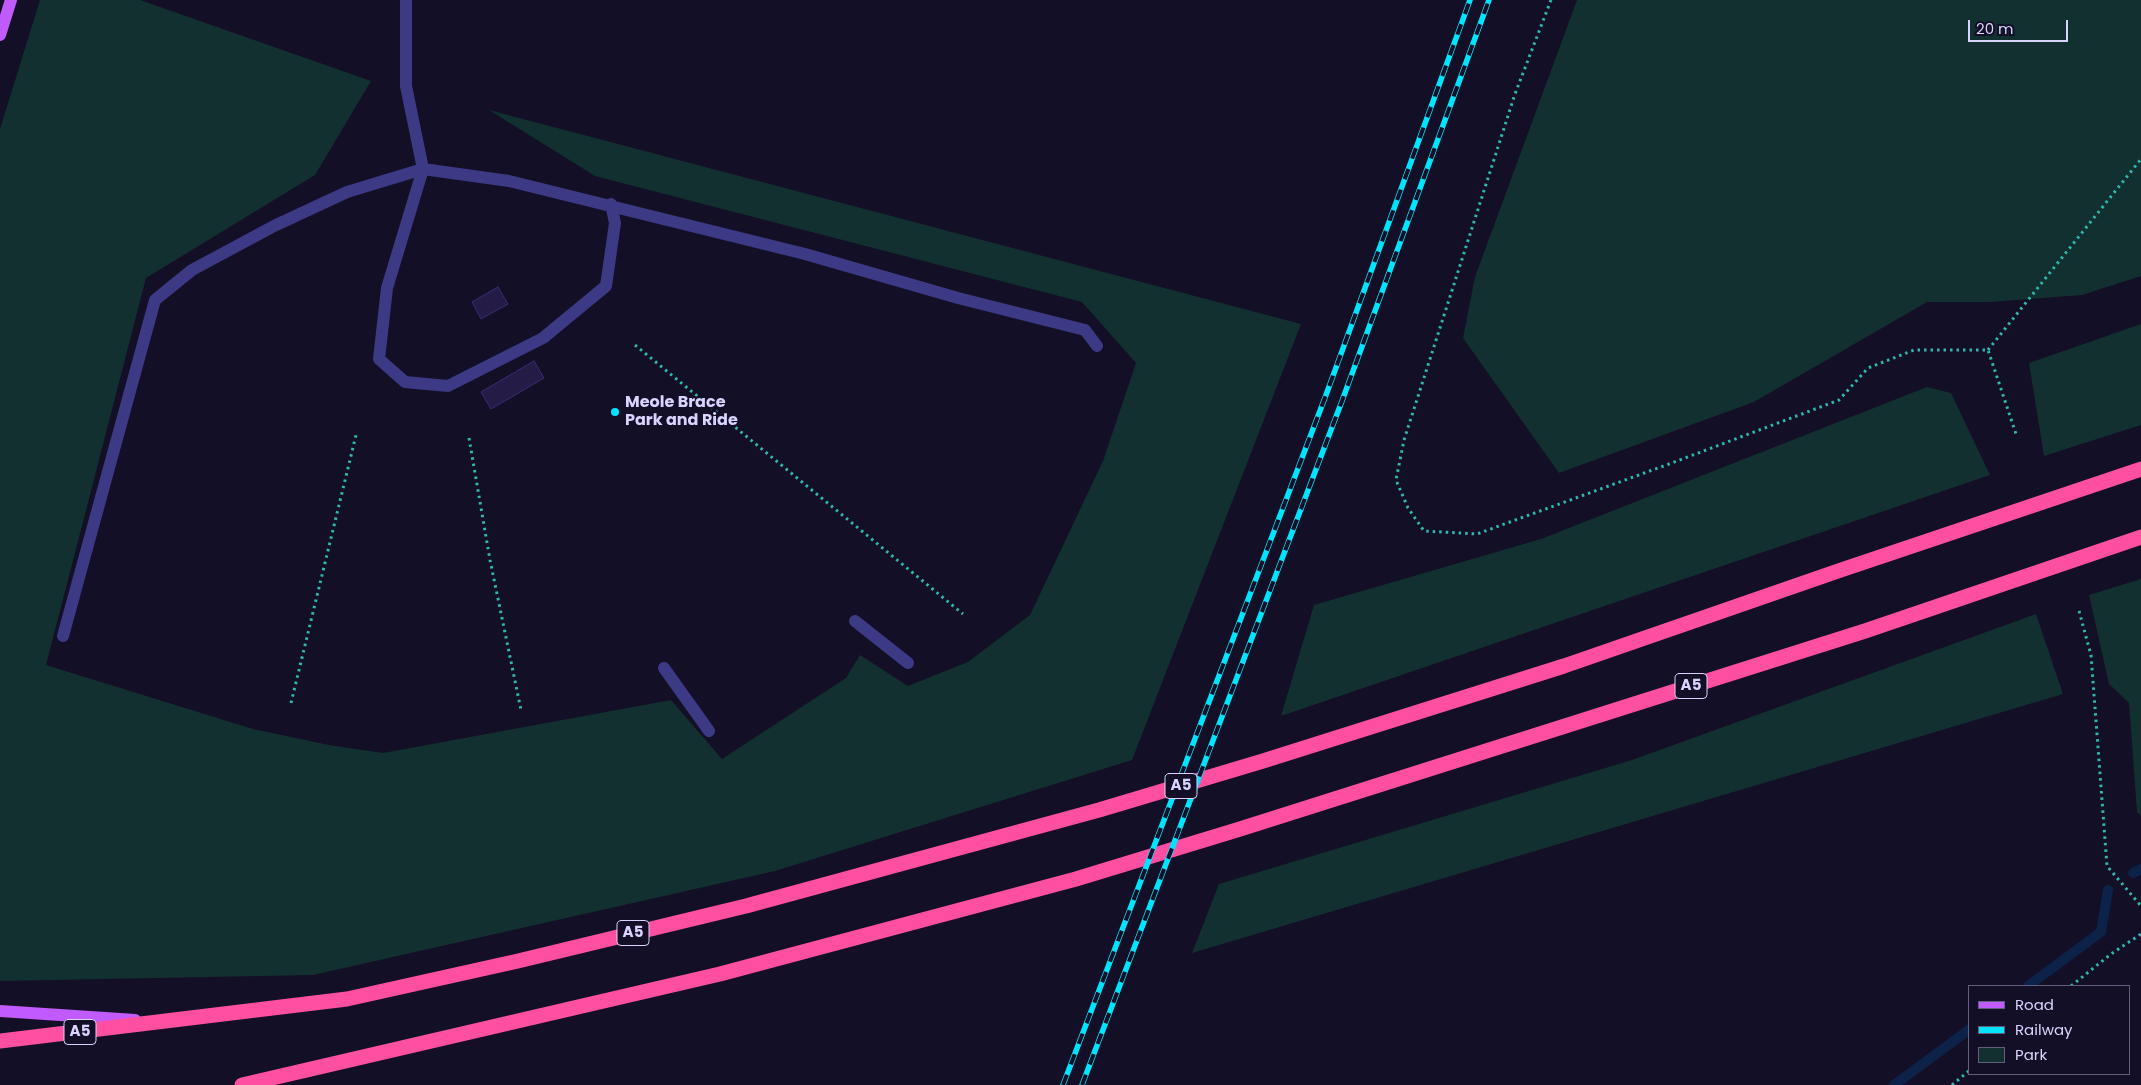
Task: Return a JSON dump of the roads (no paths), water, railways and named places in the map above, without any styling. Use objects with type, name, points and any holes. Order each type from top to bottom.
[{"type":"highway","name":"A5","points":[[0,1041],[348,999],[518,961],[746,906],[1099,810],[1263,761],[1564,666],[2141,469]]},
{"type":"highway","name":"A5","points":[[242,1085],[720,974],[1076,879],[1866,631],[2141,537]]},
{"type":"main road","points":[[0,35],[11,0]]},
{"type":"main road","points":[[0,1011],[161,1022]]},
{"type":"street","points":[[406,0],[406,86],[423,169],[387,288],[379,359],[405,382],[448,386],[543,338],[606,286],[615,223],[611,204]]},
{"type":"street","points":[[62,636],[155,300],[192,270],[274,226],[347,192],[423,169],[509,181],[611,204],[882,274],[958,298],[1084,330],[1097,346]]},
{"type":"street","points":[[855,621],[908,663]]},
{"type":"street","points":[[664,668],[709,731]]},
{"type":"waterway","points":[[2133,873],[2141,869]]},
{"type":"waterway","points":[[2029,985],[2101,932],[2108,890]]},
{"type":"waterway","points":[[1894,1085],[1968,1030]]},
{"type":"railway","points":[[1063,1085],[1326,395],[1470,0]]},
{"type":"railway","points":[[1082,1085],[1342,401],[1489,0]]},
{"type":"place","name":"Meole Brace Park and Ride","points":[[615,412]]}]
